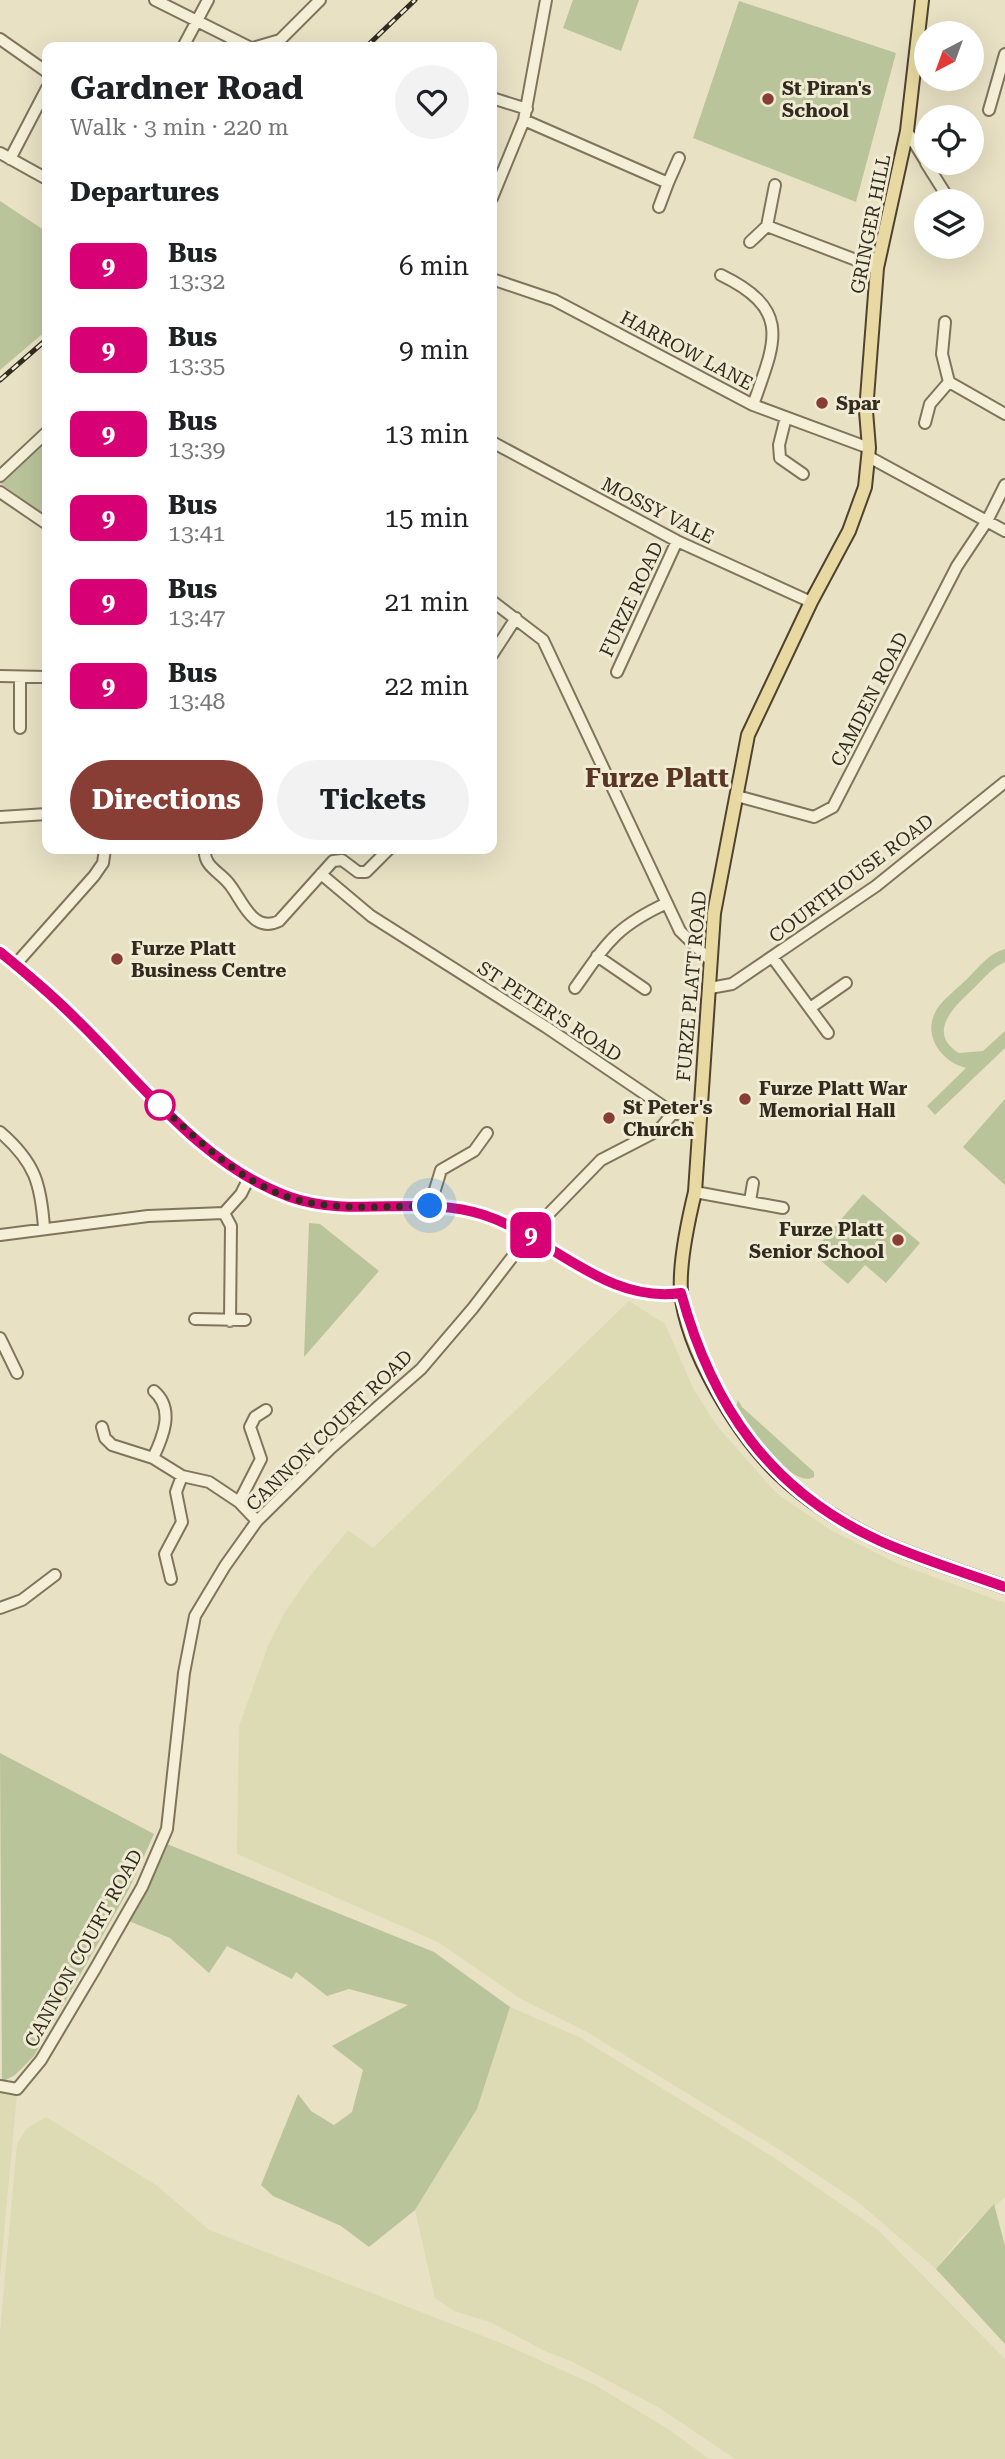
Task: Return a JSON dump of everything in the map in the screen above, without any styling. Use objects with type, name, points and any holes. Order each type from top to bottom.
[{"type":"main road","name":"GRINGER HILL","points":[[869,452],[866,411],[877,268],[907,131],[922,0]]},
{"type":"main road","name":"FURZE PLATT ROAD","points":[[869,452],[865,488],[849,531],[811,602],[748,735],[714,912],[695,1192],[687,1226],[681,1293],[695,1342],[713,1382],[741,1429],[778,1473],[834,1515],[879,1541],[1005,1587]]},
{"type":"street","points":[[155,0],[238,42]]},
{"type":"street","points":[[186,42],[208,0]]},
{"type":"street","points":[[273,42],[280,40],[320,0]]},
{"type":"street","points":[[497,185],[525,115],[546,0]]},
{"type":"street","points":[[0,39],[42,68]]},
{"type":"street","points":[[988,103],[1005,54]]},
{"type":"street","points":[[42,96],[5,156],[42,176]]},
{"type":"street","points":[[497,101],[668,183]]},
{"type":"street","points":[[907,131],[914,142]]},
{"type":"street","points":[[659,207],[679,158]]},
{"type":"street","points":[[750,242],[767,226],[775,186]]},
{"type":"street","points":[[767,226],[877,268]]},
{"type":"street","points":[[721,275],[742,285],[772,317],[774,345],[753,405]]},
{"type":"street","name":"HARROW LANE","points":[[497,281],[554,300],[753,405],[869,452],[1005,531]]},
{"type":"street","points":[[945,322],[942,354],[949,382],[1005,414]]},
{"type":"street","points":[[925,423],[930,404],[949,382]]},
{"type":"street","points":[[786,417],[779,444],[780,458],[803,474]]},
{"type":"street","points":[[0,476],[42,437]]},
{"type":"street","name":"MOSSY VALE","points":[[497,445],[677,541],[811,602]]},
{"type":"street","name":"CAMDEN ROAD","points":[[737,796],[814,817],[833,807],[957,566],[987,521],[1005,485]]},
{"type":"street","points":[[0,492],[42,521]]},
{"type":"street","name":"FURZE ROAD","points":[[617,672],[677,541]]},
{"type":"street","points":[[497,605],[543,640],[680,931],[711,961]]},
{"type":"street","points":[[497,646],[516,618]]},
{"type":"street","points":[[0,676],[42,677]]},
{"type":"street","points":[[20,677],[20,728]]},
{"type":"street","name":"COURTHOUSE ROAD","points":[[710,988],[732,984],[773,958],[876,886],[1005,782]]},
{"type":"street","points":[[0,817],[42,814]]},
{"type":"street","points":[[15,965],[94,876],[103,863],[104,854]]},
{"type":"street","points":[[205,854],[207,861],[231,885],[240,905],[266,924],[279,921],[336,854],[358,872],[366,872],[384,854]]},
{"type":"street","name":"ST PETER'S ROAD","points":[[321,873],[358,907],[673,1113],[700,1118]]},
{"type":"street","points":[[575,988],[617,931],[632,919],[667,903]]},
{"type":"street","points":[[0,952],[76,1018],[153,1099],[218,1157],[249,1178],[312,1203],[430,1206],[483,1215],[533,1231],[599,1278],[636,1292],[664,1295],[681,1293]]},
{"type":"street","points":[[597,956],[645,989]]},
{"type":"street","points":[[773,958],[828,1032]]},
{"type":"street","points":[[810,1008],[846,983]]},
{"type":"street","name":"CANNON COURT ROAD","points":[[0,2086],[17,2089],[41,2060],[142,1887],[167,1829],[184,1673],[195,1616],[257,1521],[331,1448],[421,1369],[533,1231],[601,1160],[659,1130],[673,1113]]},
{"type":"street","points":[[0,1132],[28,1162],[37,1178],[44,1228]]},
{"type":"street","points":[[430,1206],[440,1170],[474,1151],[487,1133]]},
{"type":"street","points":[[0,1236],[148,1216],[224,1213],[241,1194],[249,1178]]},
{"type":"street","points":[[750,1201],[753,1183]]},
{"type":"street","points":[[695,1192],[783,1208]]},
{"type":"street","points":[[224,1213],[230,1226],[230,1321]]},
{"type":"street","points":[[195,1320],[245,1320]]},
{"type":"street","points":[[0,1338],[17,1373]]},
{"type":"street","points":[[153,1458],[165,1432],[162,1398],[154,1391]]},
{"type":"street","points":[[239,1502],[261,1459],[250,1427],[255,1417],[266,1410]]},
{"type":"street","points":[[102,1427],[105,1438],[112,1445],[153,1458],[181,1476],[209,1482],[239,1502],[257,1521]]},
{"type":"street","points":[[171,1579],[165,1554],[182,1522],[176,1492],[181,1476]]},
{"type":"street","points":[[0,1608],[22,1600],[55,1575]]},
{"type":"green space","points":[[573,0],[639,0],[621,51],[563,28]]},
{"type":"green space","points":[[739,1],[896,53],[856,202],[693,138]]},
{"type":"green space","points":[[0,201],[42,229],[42,334],[0,370]]},
{"type":"green space","points":[[42,444],[42,513],[0,483]]},
{"type":"green space","points":[[1005,949],[1005,962],[989,973],[953,1010],[947,1019],[944,1036],[949,1045],[959,1053],[983,1051],[1005,1031],[1005,1048],[935,1115],[927,1106],[966,1068],[948,1059],[935,1044],[931,1026],[934,1016],[942,1002],[984,961]]},
{"type":"green space","points":[[1005,1099],[1005,1185],[963,1147]]},
{"type":"green space","points":[[863,1194],[920,1243],[886,1283],[865,1265],[848,1284],[812,1253]]},
{"type":"green space","points":[[309,1223],[320,1224],[379,1271],[304,1357]]},
{"type":"green space","points":[[629,1301],[665,1324],[694,1390],[717,1426],[777,1494],[832,1531],[898,1564],[1005,1603],[1005,2197],[960,2238],[936,2269],[858,2202],[780,2150],[587,2032],[521,1999],[438,1942],[237,1854],[239,1726],[268,1646],[285,1612],[307,1580],[348,1530],[373,1548]]},
{"type":"green space","points":[[738,1400],[742,1407],[814,1472],[814,1477],[805,1479],[794,1474],[771,1455],[735,1410]]},
{"type":"green space","points":[[0,1753],[154,1834],[129,1889],[34,2056],[15,2075],[2,2082]]},
{"type":"green space","points":[[167,1844],[434,1952],[510,2007],[477,2109],[415,2210],[369,2247],[341,2226],[273,2196],[261,2185],[298,2094],[311,2111],[334,2125],[352,2112],[363,2070],[332,2046],[408,2005],[349,1989],[327,1996],[296,1972],[292,1979],[227,1946],[209,1973],[170,1938],[129,1921]]},
{"type":"green space","points":[[510,2007],[579,2037],[773,2157],[878,2230],[1005,2359],[1005,2459],[735,2459],[658,2407],[490,2322],[454,2311],[435,2298],[415,2210],[477,2109]]},
{"type":"green space","points":[[0,2084],[17,2094],[0,2276]]},
{"type":"green space","points":[[46,2117],[156,2185],[209,2230],[506,2345],[595,2385],[668,2429],[709,2459],[0,2459],[0,2332],[17,2144],[27,2128]]},
{"type":"green space","points":[[994,2204],[1005,2246],[1005,2344],[936,2269]]},
{"type":"railway","points":[[371,42],[415,0]]},
{"type":"railway","points":[[0,380],[42,343]]},
{"type":"bus line","name":"9","points":[[0,952],[76,1018],[153,1099],[218,1157],[249,1178],[290,1197],[312,1203],[449,1207],[483,1215],[530,1234],[599,1278],[636,1292],[664,1295],[681,1293],[695,1342],[713,1382],[741,1429],[778,1473],[834,1515],[879,1541],[1005,1587]]},
{"type":"place","name":"St Piran's School","points":[[768,99]]},
{"type":"place","name":"Spar","points":[[822,403]]},
{"type":"place","name":"Furze Platt Business Centre","points":[[117,959]]},
{"type":"place","name":"Furze Platt War Memorial Hall","points":[[745,1099]]},
{"type":"place","name":"St Peter's Church","points":[[609,1118]]},
{"type":"place","name":"Furze Platt Senior School","points":[[898,1240]]},
{"type":"district","name":"Furze Platt","points":[[657,778]]},
{"type":"route","points":[[160,1105],[153,1099],[218,1157],[249,1178],[290,1197],[334,1205],[430,1206]]}]
